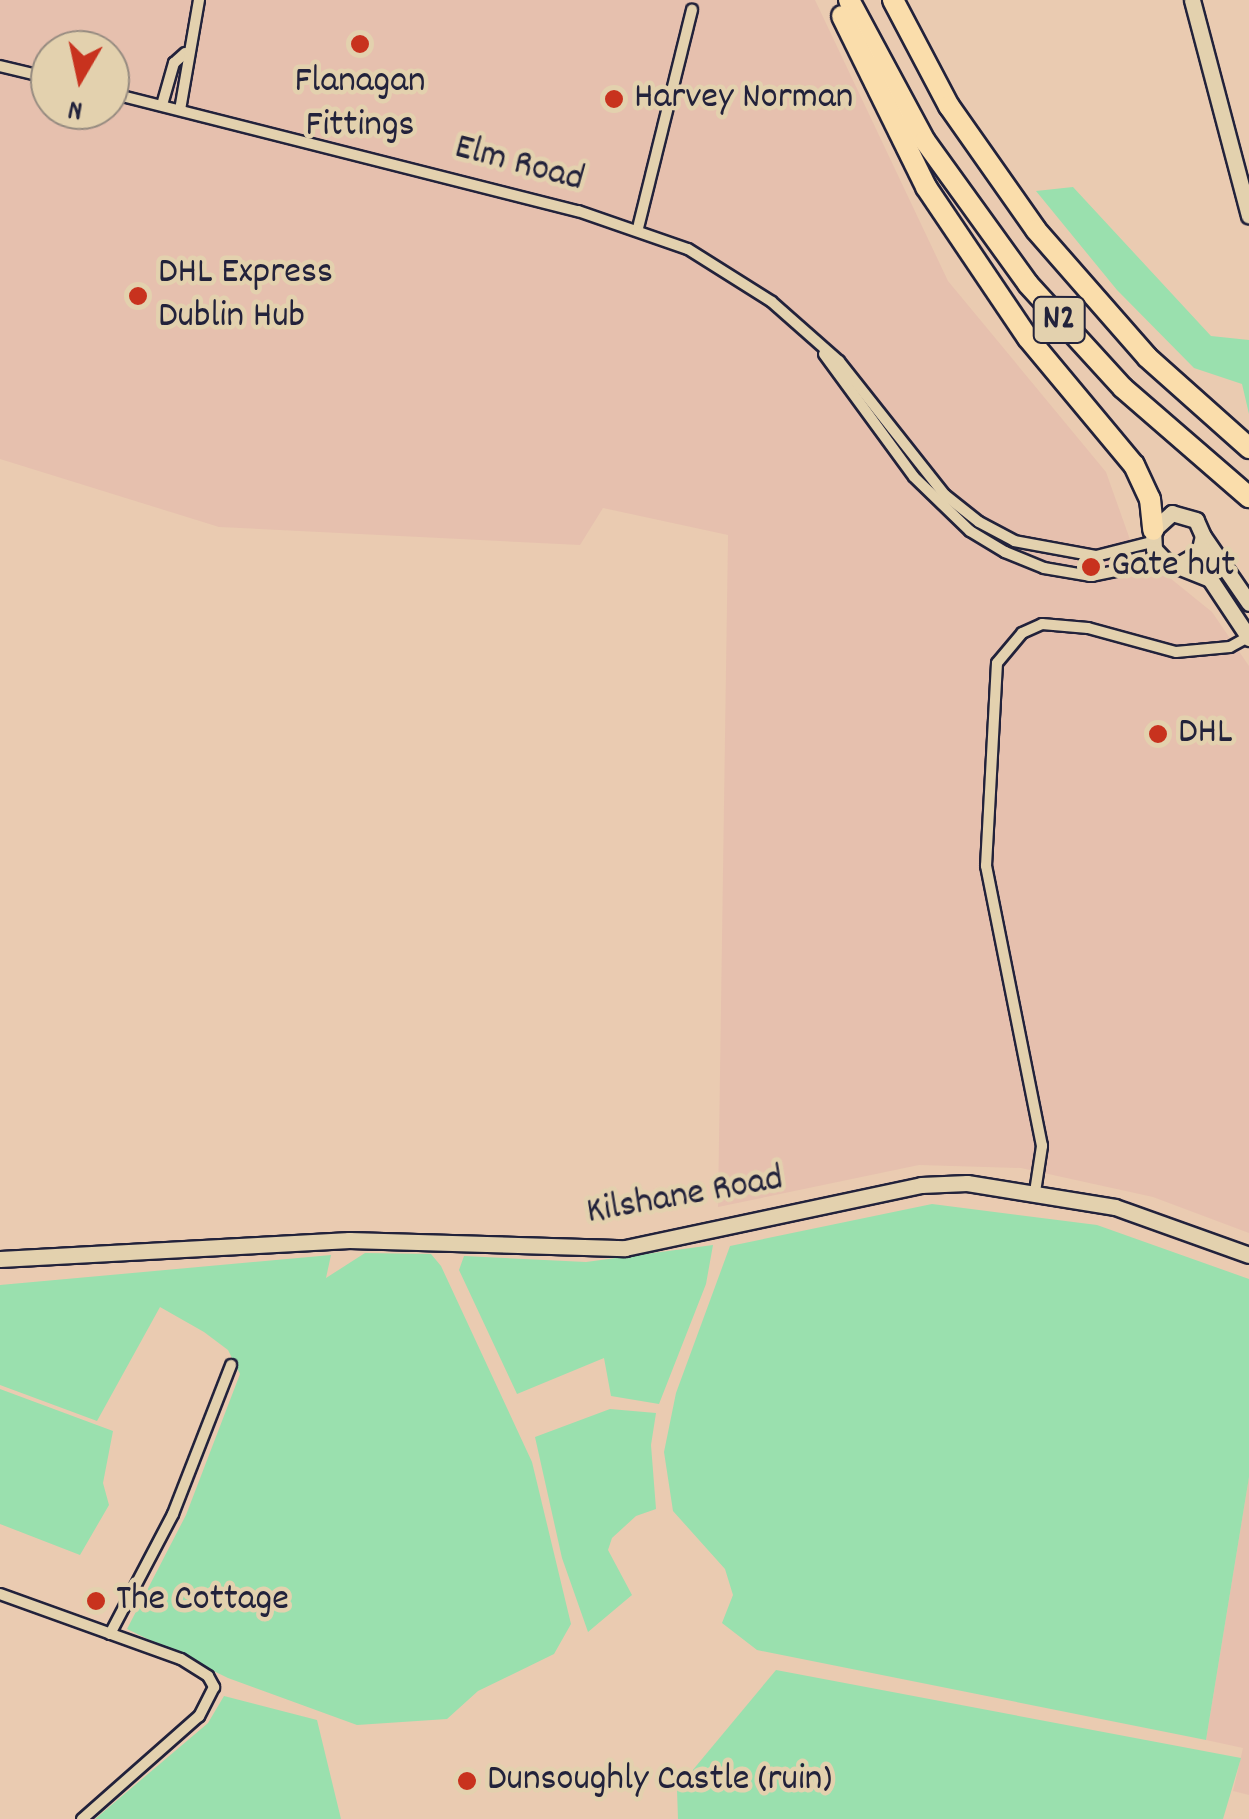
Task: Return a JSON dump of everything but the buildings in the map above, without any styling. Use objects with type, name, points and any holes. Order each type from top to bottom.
[{"type":"highway","points":[[836,0],[926,187],[1000,301],[1134,464],[1150,499],[1153,536]]},
{"type":"highway","name":"N2","points":[[848,0],[924,141],[1018,272],[1122,388],[1249,497]]},
{"type":"highway","name":"N2","points":[[893,0],[949,106],[1036,230],[1146,357],[1249,448]]},
{"type":"street","points":[[180,110],[185,52],[199,0]]},
{"type":"street","points":[[1192,0],[1249,216]]},
{"type":"street","points":[[638,228],[692,10]]},
{"type":"street","points":[[162,106],[174,63],[185,52]]},
{"type":"street","points":[[0,66],[30,73]]},
{"type":"street","name":"Elm Road","points":[[130,98],[638,228],[729,270],[839,361],[944,495],[979,522],[1014,541],[1096,556],[1153,536]]},
{"type":"street","name":"Elm Road","points":[[822,349],[914,477],[982,538],[1073,575],[1121,574],[1173,562]]},
{"type":"street","points":[[1035,1192],[1042,1146],[986,866],[996,662],[1022,634],[1042,624],[1088,628],[1176,652],[1230,647],[1249,637],[1216,584],[1173,562],[1153,536],[1164,517],[1181,513],[1196,520],[1249,603]]},
{"type":"street","points":[[1173,562],[1199,553],[1204,536]]},
{"type":"street","name":"Kilshane Road","points":[[0,1259],[369,1240],[625,1248],[921,1185],[1035,1192],[1115,1207],[1249,1255]]},
{"type":"street","points":[[110,1634],[173,1514],[232,1365]]},
{"type":"street","points":[[0,1594],[198,1668],[214,1687],[199,1716],[82,1819]]},
{"type":"shaded area","points":[[0,0],[815,0],[948,281],[1106,472],[1133,548],[1212,612],[1249,666],[1249,1233],[1153,1197],[1021,1168],[919,1165],[718,1207],[728,535],[603,508],[580,545],[219,527],[0,459]]},
{"type":"shaded area","points":[[1249,1477],[1249,1795],[1233,1791],[1243,1748],[1206,1740]]},
{"type":"green space","points":[[1073,187],[1211,336],[1249,340],[1249,414],[1242,384],[1194,368],[1117,290],[1036,191]]},
{"type":"green space","points":[[932,1204],[1097,1225],[1249,1279],[1249,1477],[1206,1740],[757,1650],[722,1623],[733,1595],[725,1569],[673,1511],[664,1452],[676,1393],[730,1246]]},
{"type":"green space","points":[[713,1245],[706,1284],[659,1404],[611,1396],[604,1358],[517,1394],[459,1270],[464,1256],[586,1262]]},
{"type":"green space","points":[[365,1253],[431,1254],[441,1266],[532,1462],[571,1624],[554,1654],[478,1691],[447,1719],[357,1725],[228,1678],[127,1629],[186,1515],[240,1374],[228,1350],[204,1332],[160,1307],[97,1421],[0,1385],[0,1285],[331,1255],[326,1278]]},
{"type":"green space","points":[[0,1389],[113,1431],[103,1483],[109,1505],[80,1555],[0,1524]]},
{"type":"green space","points":[[610,1409],[656,1413],[651,1445],[656,1509],[636,1516],[612,1538],[608,1550],[632,1595],[588,1632],[562,1558],[535,1437]]},
{"type":"green space","points":[[776,1670],[1241,1758],[1223,1819],[678,1819],[677,1789]]},
{"type":"green space","points":[[224,1696],[317,1720],[341,1819],[95,1819],[208,1723]]},
{"type":"place","name":"Flanagan Fittings","points":[[360,44]]},
{"type":"place","name":"Harvey Norman","points":[[614,99]]},
{"type":"place","name":"DHL Express Dublin Hub","points":[[138,296]]},
{"type":"place","name":"Gate hut","points":[[1091,567]]},
{"type":"place","name":"DHL","points":[[1158,734]]},
{"type":"place","name":"The Cottage","points":[[96,1601]]},
{"type":"place","name":"Dunsoughly Castle (ruin)","points":[[467,1781]]}]
